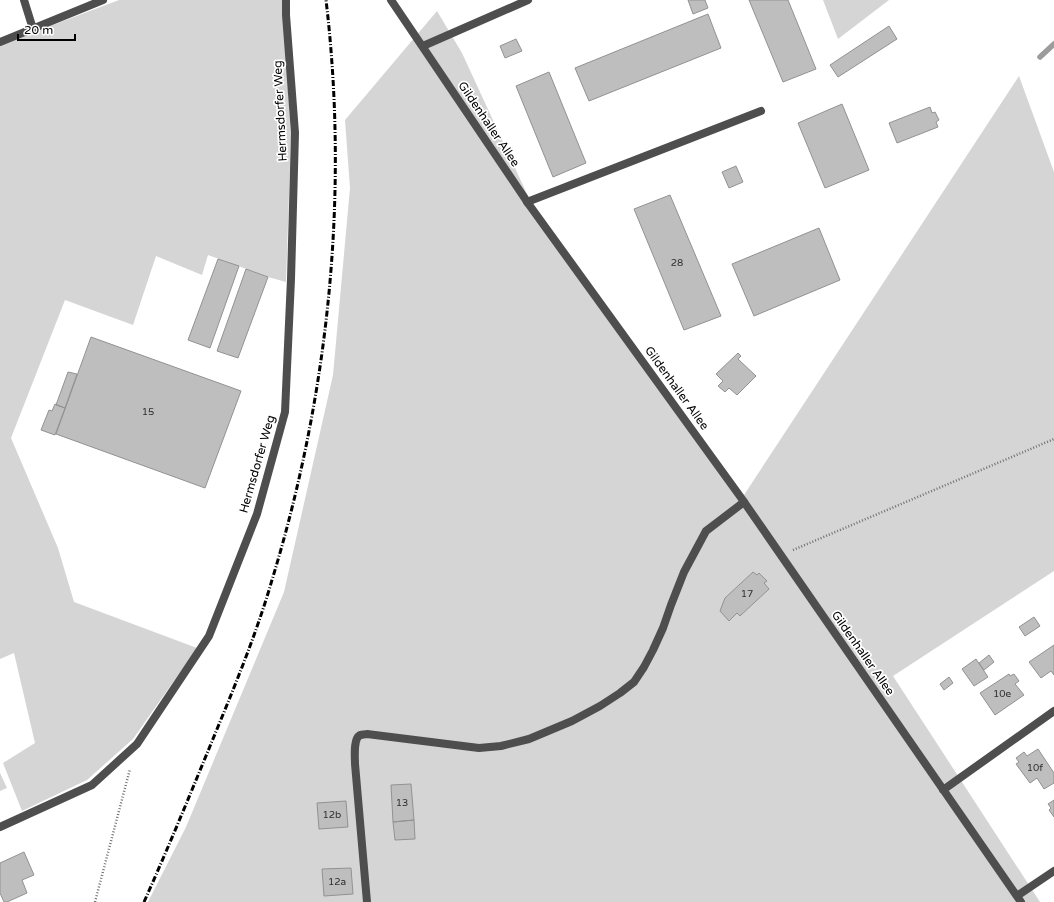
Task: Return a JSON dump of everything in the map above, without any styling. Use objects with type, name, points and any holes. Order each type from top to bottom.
[{"type":"street","points":[[24,0],[33,29]]},
{"type":"street","points":[[0,42],[103,0]]},
{"type":"street","name":"Hermsdorfer Weg","points":[[0,827],[92,785],[137,744],[209,636],[257,514],[285,412],[291,279],[295,133],[286,0]]},
{"type":"street","name":"Gildenhaller Allee","points":[[391,0],[527,202],[744,502],[1019,899],[1054,871]]},
{"type":"street","points":[[423,46],[528,0]]},
{"type":"street","points":[[527,202],[761,111]]},
{"type":"street","points":[[367,902],[356,771],[355,744],[360,735],[367,734],[478,748],[501,746],[529,739],[572,721],[600,706],[634,682],[644,667],[663,628],[684,572],[706,531],[744,502]]},
{"type":"street","points":[[943,790],[1054,711]]},
{"type":"path","points":[[781,555],[1054,439]]},
{"type":"path","points":[[95,902],[131,766]]},
{"type":"shaded area","points":[[119,0],[282,0],[291,135],[286,282],[208,255],[202,275],[156,256],[133,325],[65,300],[11,438],[58,548],[74,602],[197,648],[133,739],[87,780],[22,811],[3,763],[35,743],[14,653],[0,659],[0,45]]},
{"type":"shaded area","points":[[823,0],[889,0],[838,39]]},
{"type":"shaded area","points":[[437,11],[462,53],[533,207],[744,495],[1019,76],[1054,172],[1054,571],[893,676],[1040,902],[148,902],[186,827],[284,592],[333,375],[350,188],[345,120]]},
{"type":"shaded area","points":[[0,773],[7,788],[0,791]]},
{"type":"building","points":[[688,0],[705,0],[708,8],[693,14]]},
{"type":"building","points":[[749,0],[788,0],[816,69],[783,82]]},
{"type":"building","points":[[708,14],[721,48],[589,101],[575,68]]},
{"type":"building","points":[[889,26],[897,39],[838,77],[830,65]]},
{"type":"building","points":[[516,39],[522,51],[505,58],[500,46]]},
{"type":"building","points":[[549,72],[586,163],[553,177],[516,86]]},
{"type":"building","points":[[842,104],[869,170],[825,188],[798,123]]},
{"type":"building","points":[[930,107],[932,113],[935,112],[939,120],[936,122],[938,127],[897,143],[889,123]]},
{"type":"building","points":[[736,166],[743,182],[729,188],[722,172]]},
{"type":"building","points":[[670,195],[721,316],[684,330],[634,209]]},
{"type":"building","points":[[819,228],[840,280],[754,316],[732,264]]},
{"type":"building","points":[[218,259],[239,266],[210,348],[188,340]]},
{"type":"building","points":[[246,269],[268,277],[238,358],[217,351]]},
{"type":"building","points":[[91,337],[241,391],[205,488],[56,434]]},
{"type":"building","points":[[738,353],[741,356],[738,359],[756,376],[737,395],[729,388],[725,392],[718,386],[723,381],[716,374]]},
{"type":"building","points":[[68,372],[77,374],[65,408],[56,405]]},
{"type":"building","points":[[55,404],[65,408],[55,435],[41,430],[49,410],[52,411]]},
{"type":"building","points":[[753,572],[757,575],[759,573],[767,581],[764,583],[769,589],[740,616],[737,613],[729,621],[720,611],[725,598]]},
{"type":"building","points":[[1034,617],[1040,626],[1025,636],[1019,627]]},
{"type":"building","points":[[1054,645],[1054,675],[1051,671],[1041,678],[1029,662]]},
{"type":"building","points":[[989,655],[994,662],[984,670],[979,663]]},
{"type":"building","points":[[976,659],[988,677],[974,686],[962,669]]},
{"type":"building","points":[[1009,674],[1010,676],[1014,674],[1019,681],[1015,684],[1024,695],[995,715],[980,693]]},
{"type":"building","points":[[949,677],[953,683],[944,690],[940,684]]},
{"type":"building","points":[[1038,749],[1054,773],[1054,783],[1044,789],[1037,778],[1030,783],[1016,764],[1019,762],[1016,758],[1024,752],[1027,756]]},
{"type":"building","points":[[411,784],[414,820],[393,822],[391,785]]},
{"type":"building","points":[[1054,800],[1054,817],[1049,810],[1051,808],[1048,804]]},
{"type":"building","points":[[346,801],[348,827],[319,829],[317,803]]},
{"type":"building","points":[[414,820],[415,839],[395,840],[393,822]]},
{"type":"building","points":[[24,852],[34,875],[22,880],[27,893],[4,902],[0,893],[0,863]]},
{"type":"building","points":[[351,868],[353,894],[324,896],[322,869]]},
{"type":"waterway","points":[[1040,57],[1054,44]]},
{"type":"railway","points":[[144,902],[223,715],[260,619],[292,509],[308,438],[320,365],[329,293],[334,219],[335,146],[333,73],[326,0]]}]
